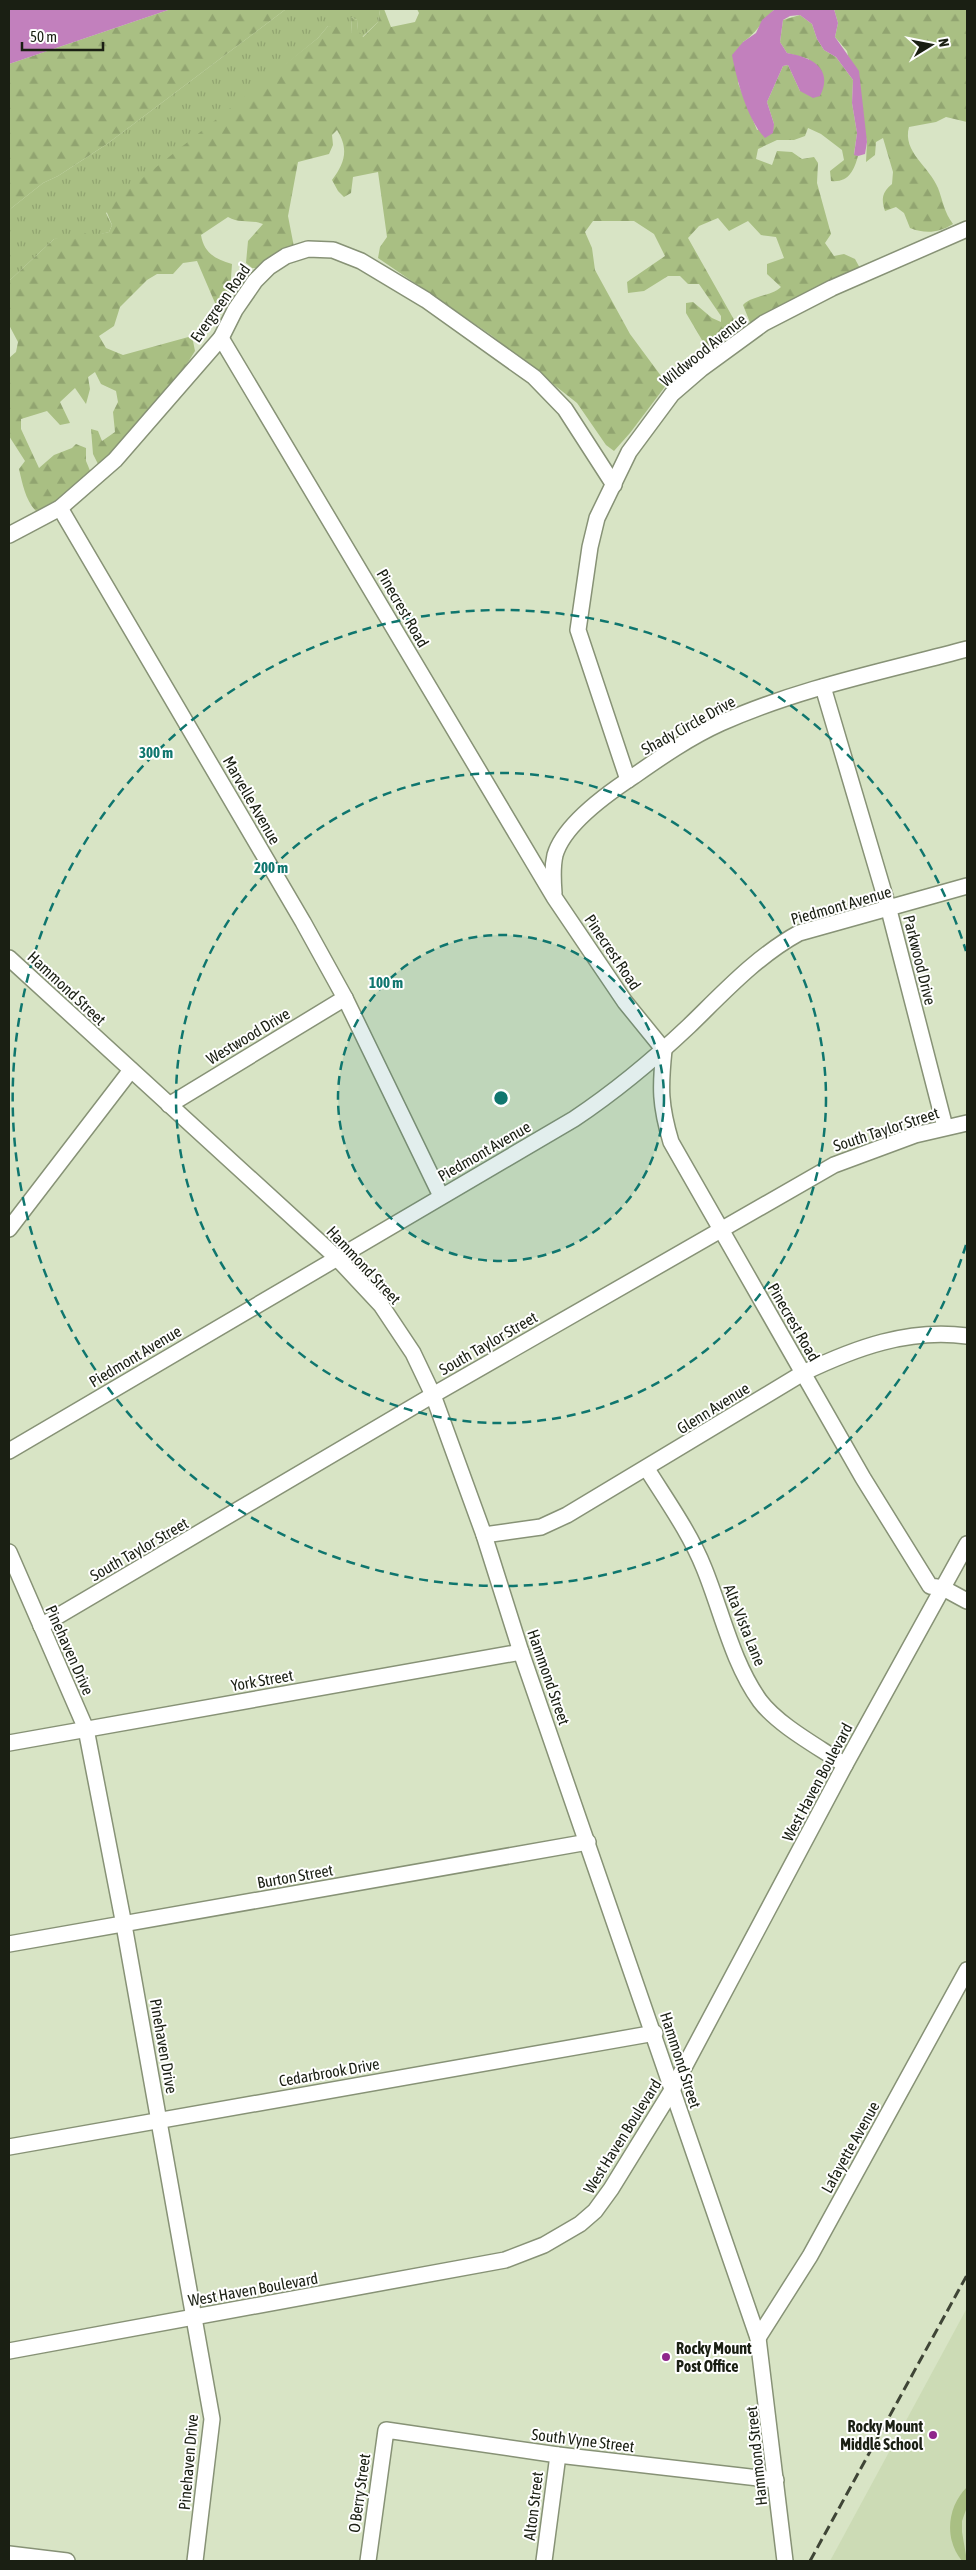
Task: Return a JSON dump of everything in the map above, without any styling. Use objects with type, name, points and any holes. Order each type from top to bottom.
[{"type":"street","name":"Wildwood Avenue","points":[[628,780],[578,630],[590,547],[597,518],[629,452],[672,394],[701,369],[764,323],[832,288],[967,229]]},
{"type":"street","name":"Evergreen Road","points":[[9,534],[60,508],[115,460],[220,338],[235,310],[255,280],[269,267],[286,256],[308,249],[333,250],[352,257],[426,300],[534,377],[565,409],[614,485]]},
{"type":"street","name":"Pinecrest Road","points":[[220,338],[554,897],[626,1002],[664,1050],[660,1084],[662,1105],[671,1142],[864,1478],[930,1586],[943,1588]]},
{"type":"street","name":"Marvelle Avenue","points":[[60,508],[303,922],[345,998],[440,1196]]},
{"type":"street","name":"Shady Circle Drive","points":[[554,897],[552,872],[556,854],[566,833],[614,789],[720,724],[783,699],[967,649]]},
{"type":"street","name":"Parkwood Drive","points":[[823,688],[889,910],[945,1127]]},
{"type":"street","name":"Piedmont Avenue","points":[[9,1451],[606,1097],[664,1050],[750,967],[780,944],[799,933],[889,910],[967,886]]},
{"type":"street","name":"Hammond Street","points":[[9,958],[336,1257],[380,1304],[414,1353],[433,1395],[484,1536],[521,1652],[655,2033],[672,2090],[758,2338],[776,2480],[783,2559]]},
{"type":"street","name":"Westwood Drive","points":[[169,1105],[345,998]]},
{"type":"street","points":[[9,1228],[131,1070]]},
{"type":"street","name":"South Taylor Street","points":[[41,1626],[433,1395],[834,1165],[880,1146],[945,1127],[967,1124]]},
{"type":"street","name":"Glenn Avenue","points":[[484,1536],[541,1527],[567,1515],[647,1469],[803,1373],[849,1352],[909,1336],[937,1334],[967,1336]]},
{"type":"street","name":"Alta Vista Lane","points":[[647,1469],[703,1566],[741,1667],[760,1701],[779,1720],[845,1765]]},
{"type":"street","name":"West Haven Boulevard","points":[[9,2351],[506,2260],[544,2245],[580,2224],[596,2210],[672,2090],[845,1765],[967,1544]]},
{"type":"street","name":"Pinehaven Drive","points":[[9,1552],[86,1729],[160,2120],[212,2419],[195,2561]]},
{"type":"street","points":[[943,1588],[967,1601]]},
{"type":"street","name":"York Street","points":[[9,1743],[521,1652]]},
{"type":"street","name":"Burton Street","points":[[9,1944],[588,1842]]},
{"type":"street","name":"Lafayette Avenue","points":[[758,2338],[810,2256],[967,1970]]},
{"type":"street","name":"Cedarbrook Drive","points":[[9,2147],[655,2033]]},
{"type":"street","name":"South Vyne Street","points":[[386,2430],[558,2455],[776,2480]]},
{"type":"street","name":"O Berry Street","points":[[368,2561],[386,2430]]},
{"type":"street","name":"Alton Street","points":[[544,2561],[558,2455]]},
{"type":"street","points":[[9,2554],[67,2561]]},
{"type":"shaded area","points":[[9,9],[171,9],[9,64]]},
{"type":"shaded area","points":[[775,9],[834,9],[838,23],[835,37],[859,71],[867,142],[865,154],[854,155],[857,133],[852,103],[853,80],[836,57],[824,50],[817,39],[812,24],[800,15],[790,16],[783,20],[780,42],[787,53],[812,61],[822,71],[824,86],[820,96],[813,98],[800,91],[788,65],[783,66],[767,102],[774,124],[773,133],[765,138],[753,121],[744,99],[732,55],[743,42],[756,33],[762,20]]},
{"type":"shaded area","name":"Rocky Mount Middle School","points":[[967,2308],[967,2561],[830,2561]]},
{"type":"green space","points":[[171,9],[286,9],[107,144],[58,176],[43,183],[9,210],[9,64]]},
{"type":"green space","points":[[286,9],[384,9],[380,10],[378,22],[362,37],[358,31],[357,20],[351,17],[352,33],[328,26],[318,38],[106,213],[112,225],[109,232],[90,237],[54,239],[9,281],[9,210],[43,183],[58,176],[107,144]]},
{"type":"green space","points":[[384,9],[391,27],[415,22],[419,13],[417,9],[775,9],[752,35],[743,42],[738,83],[757,130],[774,124],[767,102],[783,66],[788,65],[800,91],[809,59],[787,53],[780,42],[783,20],[800,15],[812,24],[817,39],[824,50],[836,57],[853,80],[852,103],[857,133],[854,154],[858,156],[852,171],[846,178],[831,181],[830,171],[844,160],[842,150],[821,134],[808,128],[805,136],[794,140],[777,140],[758,149],[756,159],[772,165],[777,151],[792,152],[802,159],[814,157],[818,163],[817,183],[831,234],[825,243],[834,256],[844,254],[855,259],[861,270],[751,325],[743,305],[751,299],[772,293],[781,287],[767,274],[767,264],[784,258],[776,237],[761,235],[748,221],[729,231],[718,218],[699,226],[688,238],[741,332],[709,352],[686,313],[686,303],[693,302],[712,318],[721,322],[721,316],[699,284],[688,284],[680,276],[668,276],[644,291],[628,293],[627,282],[665,256],[654,234],[634,221],[593,221],[585,232],[592,248],[595,270],[630,334],[667,384],[614,451],[606,445],[577,403],[491,335],[378,258],[380,247],[387,237],[378,172],[353,177],[351,193],[344,197],[338,191],[332,180],[340,168],[344,150],[337,130],[332,135],[333,145],[329,154],[298,162],[288,216],[294,247],[259,268],[252,268],[246,263],[248,241],[263,224],[228,217],[201,235],[202,241],[211,254],[220,260],[232,264],[230,292],[220,306],[215,303],[197,261],[183,263],[173,274],[157,274],[147,280],[120,307],[114,326],[99,336],[106,348],[123,355],[192,336],[195,351],[177,380],[113,457],[98,464],[93,454],[91,429],[98,431],[102,441],[115,432],[113,412],[118,402],[116,391],[101,384],[95,372],[88,377],[90,389],[86,404],[75,388],[60,402],[70,423],[60,425],[47,411],[21,419],[21,429],[39,468],[54,455],[72,448],[76,444],[86,448],[86,461],[91,473],[78,487],[39,514],[31,505],[22,482],[19,469],[25,461],[9,436],[9,358],[16,352],[18,342],[9,325],[9,281],[54,239],[83,232],[90,236],[109,232],[112,225],[105,208],[318,38],[328,26],[346,27],[352,33],[351,17],[357,20],[358,30],[363,37],[378,22],[380,10]]},
{"type":"green space","points":[[834,9],[967,9],[967,122],[946,117],[936,122],[909,127],[908,136],[913,152],[938,188],[953,224],[948,227],[932,232],[916,230],[910,228],[904,213],[896,207],[885,211],[883,196],[892,184],[893,172],[883,138],[876,142],[875,155],[866,162],[867,142],[847,51],[835,37],[838,23]]},
{"type":"green space","points":[[967,2487],[967,2507],[962,2521],[962,2532],[967,2561],[962,2561],[952,2543],[950,2523],[955,2504]]},
{"type":"railway","points":[[810,2561],[967,2275]]},
{"type":"place","name":"Rocky Mount Post Office","points":[[666,2357]]},
{"type":"place","name":"Rocky Mount Middle School","points":[[933,2435]]}]
